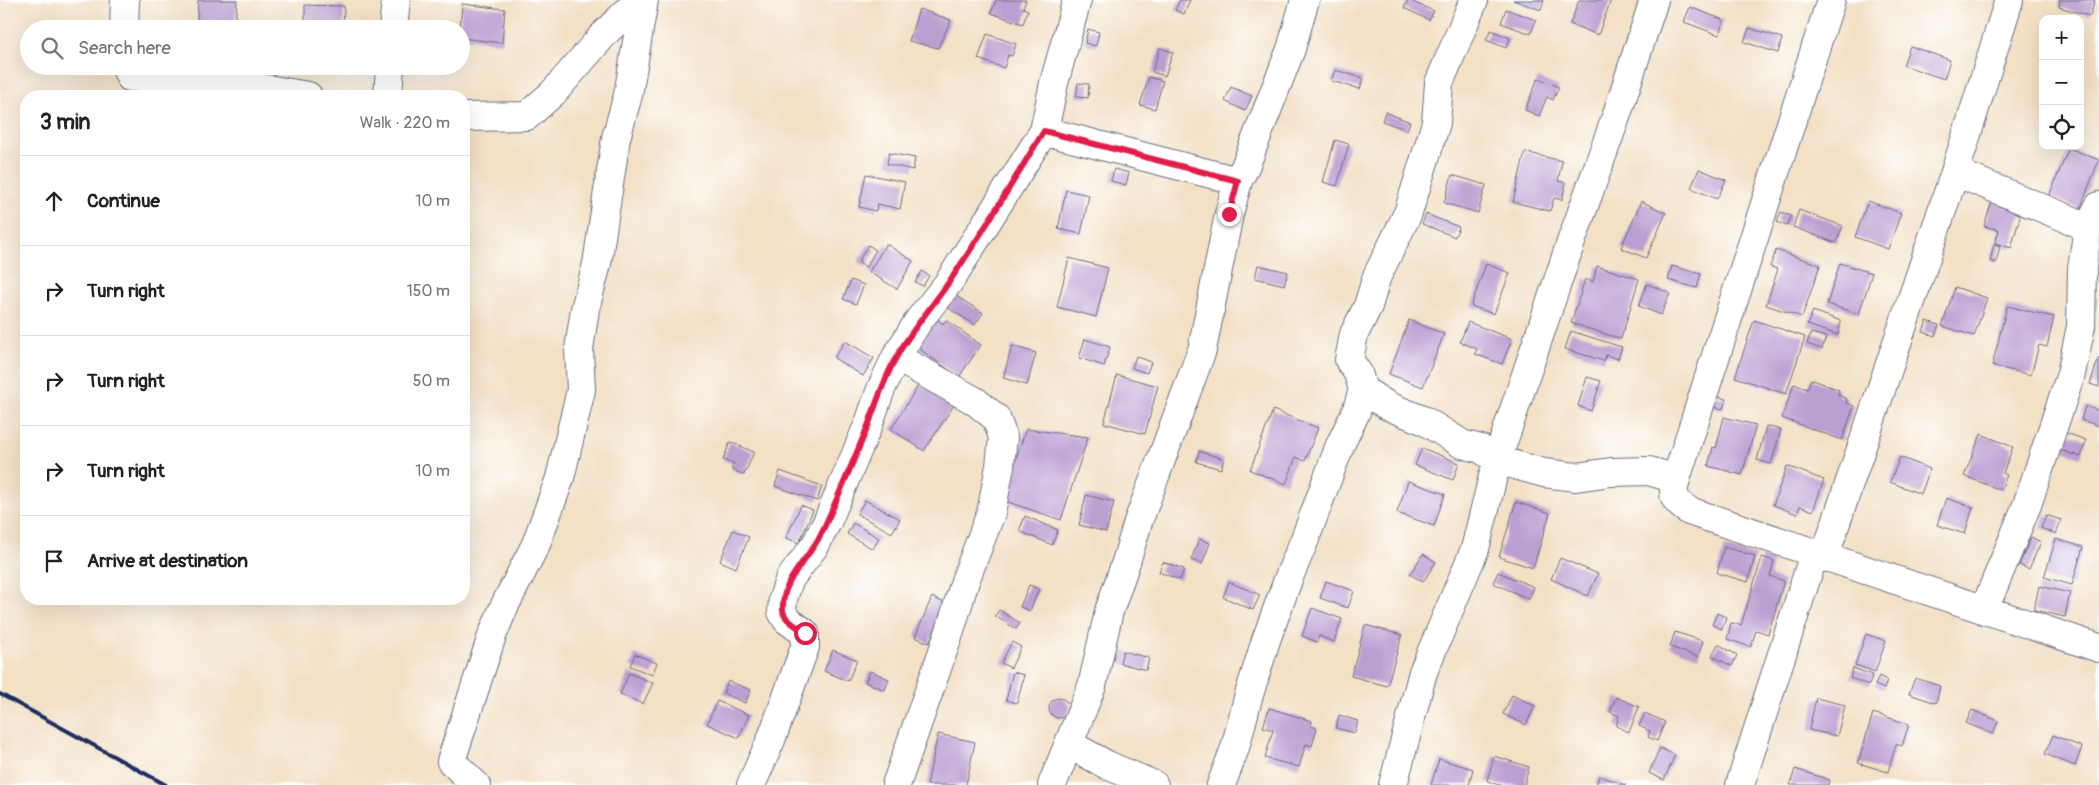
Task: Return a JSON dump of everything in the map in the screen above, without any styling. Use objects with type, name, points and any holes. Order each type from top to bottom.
[{"type":"street","points":[[124,20],[125,0]]},
{"type":"street","points":[[394,20],[396,0]]},
{"type":"street","points":[[470,117],[527,116],[553,94],[605,33],[639,0]]},
{"type":"street","points":[[476,785],[451,761],[492,636],[504,607],[536,544],[560,478],[581,390],[579,350],[586,309],[597,264],[616,138],[628,95],[644,0]]},
{"type":"street","points":[[751,785],[771,740],[805,647],[805,633],[797,625],[787,620],[782,612],[783,599],[789,580],[820,536],[854,459],[880,389],[896,357],[919,320],[949,282],[1044,131],[1054,83],[1077,0]]},
{"type":"street","points":[[1052,785],[1092,686],[1109,611],[1138,522],[1202,350],[1229,214],[1238,181],[1291,49],[1305,0]]},
{"type":"street","points":[[1221,785],[1235,748],[1248,698],[1289,577],[1340,444],[1356,412],[1363,390],[1358,373],[1349,360],[1354,334],[1368,306],[1377,276],[1408,213],[1436,123],[1439,83],[1474,0]]},
{"type":"street","points":[[1393,785],[1423,672],[1475,549],[1497,460],[1571,242],[1616,117],[1654,0]]},
{"type":"street","points":[[1831,0],[1676,479],[1673,491],[1676,501],[1689,511],[2099,648]]},
{"type":"street","points":[[1740,785],[1955,172],[2009,0]]},
{"type":"street","points":[[129,75],[130,77],[244,85],[273,90]]},
{"type":"street","points":[[388,90],[389,75]]},
{"type":"street","points":[[1044,131],[1238,181]]},
{"type":"street","points":[[1955,172],[2094,217],[2082,268],[2081,326],[2071,374],[2026,505],[1984,610]]},
{"type":"street","points":[[896,357],[975,401],[996,418],[1003,437],[1000,466],[991,513],[965,581],[950,631],[896,785]]},
{"type":"street","points":[[1363,390],[1388,406],[1425,421],[1462,444],[1481,449],[1497,460],[1544,473],[1576,477],[1611,472],[1649,470],[1676,479]]},
{"type":"street","points":[[1069,744],[1123,773],[1154,785]]},
{"type":"building","points":[[198,0],[237,0],[235,20],[197,20]]},
{"type":"building","points":[[996,0],[1026,0],[1023,8],[1028,10],[1023,24],[991,13]]},
{"type":"building","points":[[1180,0],[1190,0],[1184,14],[1175,10]]},
{"type":"building","points":[[1408,0],[1434,11],[1429,20],[1404,8]]},
{"type":"building","points":[[1513,0],[1544,0],[1541,10]]},
{"type":"building","points":[[1579,0],[1611,0],[1598,35],[1570,24]]},
{"type":"building","points":[[2060,0],[2095,0],[2090,16],[2059,7]]},
{"type":"building","points":[[462,4],[505,9],[502,43],[470,39],[470,20],[461,20]]},
{"type":"building","points":[[305,5],[344,6],[343,20],[305,20]]},
{"type":"building","points":[[1690,7],[1724,20],[1719,35],[1684,22]]},
{"type":"building","points":[[919,9],[951,20],[938,48],[909,41]]},
{"type":"building","points":[[1506,9],[1536,20],[1531,34],[1501,23]]},
{"type":"building","points":[[1749,28],[1782,38],[1778,53],[1744,42]]},
{"type":"building","points":[[1088,29],[1099,32],[1096,46],[1085,43]]},
{"type":"building","points":[[1491,30],[1510,38],[1506,48],[1486,40]]},
{"type":"building","points":[[987,34],[1016,44],[1012,56],[1008,55],[1004,68],[978,59]]},
{"type":"building","points":[[1910,46],[1950,60],[1944,79],[1903,65]]},
{"type":"building","points":[[1160,48],[1173,52],[1165,76],[1152,72]]},
{"type":"building","points":[[1335,70],[1363,78],[1360,89],[1331,81]]},
{"type":"building","points":[[1149,77],[1163,81],[1155,109],[1140,105]]},
{"type":"building","points":[[1538,78],[1559,87],[1553,100],[1547,97],[1539,116],[1525,110]]},
{"type":"building","points":[[1078,83],[1089,84],[1088,98],[1076,97]]},
{"type":"building","points":[[1231,87],[1252,96],[1245,111],[1225,101]]},
{"type":"building","points":[[1385,112],[1410,122],[1407,130],[1382,121]]},
{"type":"building","points":[[1335,140],[1349,144],[1337,186],[1323,182]]},
{"type":"building","points":[[2068,150],[2074,150],[2099,160],[2080,209],[2049,196]]},
{"type":"building","points":[[1525,152],[1562,161],[1558,181],[1566,183],[1562,200],[1554,198],[1550,211],[1513,202]]},
{"type":"building","points":[[889,153],[915,158],[913,170],[887,164]]},
{"type":"building","points":[[1114,169],[1129,173],[1126,185],[1111,181]]},
{"type":"building","points":[[1699,169],[1726,180],[1717,199],[1691,188]]},
{"type":"building","points":[[866,174],[905,182],[900,209],[877,204],[876,211],[859,207]]},
{"type":"building","points":[[1452,175],[1486,185],[1478,213],[1444,203]]},
{"type":"building","points":[[1066,190],[1089,195],[1081,234],[1058,229]]},
{"type":"building","points":[[1641,201],[1666,213],[1646,258],[1621,248]]},
{"type":"building","points":[[1868,201],[1901,213],[1888,249],[1855,237]]},
{"type":"building","points":[[1992,201],[2022,210],[2011,248],[1995,243],[1999,230],[1984,226]]},
{"type":"building","points":[[1799,210],[1843,226],[1836,243],[1793,227]]},
{"type":"building","points":[[1781,212],[1791,216],[1787,226],[1777,222]]},
{"type":"building","points":[[1426,214],[1459,227],[1455,237],[1422,224]]},
{"type":"building","points":[[886,244],[913,261],[897,289],[869,272]]},
{"type":"building","points":[[1994,244],[2000,246],[1996,263],[1990,261]]},
{"type":"building","points":[[868,245],[876,250],[866,267],[858,262]]},
{"type":"building","points":[[1776,250],[1820,265],[1802,317],[1766,305],[1778,269],[1770,267]]},
{"type":"building","points":[[1069,258],[1108,268],[1096,317],[1057,307]]},
{"type":"building","points":[[1840,263],[1872,273],[1859,314],[1827,304]]},
{"type":"building","points":[[1486,264],[1510,273],[1494,314],[1471,306]]},
{"type":"building","points":[[1258,265],[1288,272],[1284,285],[1255,278]]},
{"type":"building","points":[[1597,266],[1639,279],[1621,339],[1571,323],[1585,279],[1593,282]]},
{"type":"building","points":[[1672,266],[1701,274],[1697,288],[1668,280]]},
{"type":"building","points":[[922,271],[929,276],[923,286],[915,282]]},
{"type":"building","points":[[851,280],[864,285],[856,304],[843,299]]},
{"type":"building","points":[[1647,284],[1670,293],[1661,315],[1639,306]]},
{"type":"building","points":[[1955,287],[1987,298],[1974,336],[1942,326]]},
{"type":"building","points":[[953,294],[983,313],[975,325],[945,306]]},
{"type":"building","points":[[2007,306],[2054,317],[2047,347],[2039,345],[2031,375],[1992,366]]},
{"type":"building","points":[[1813,311],[1841,321],[1838,335],[1807,325]]},
{"type":"building","points":[[937,319],[943,324],[946,320],[981,345],[959,377],[918,348]]},
{"type":"building","points":[[1409,320],[1444,334],[1423,387],[1389,374]]},
{"type":"building","points":[[1754,320],[1805,337],[1786,394],[1735,377]]},
{"type":"building","points":[[1927,321],[1939,325],[1935,336],[1923,332]]},
{"type":"building","points":[[1468,322],[1512,339],[1502,364],[1475,354],[1477,349],[1460,342]]},
{"type":"building","points":[[1571,331],[1622,347],[1618,359],[1606,355],[1604,361],[1565,349]]},
{"type":"building","points":[[1811,333],[1826,337],[1822,349],[1807,344]]},
{"type":"building","points":[[1085,339],[1110,347],[1104,366],[1079,358]]},
{"type":"building","points":[[845,341],[874,358],[863,376],[834,358]]},
{"type":"building","points":[[1012,346],[1036,353],[1027,385],[1003,378]]},
{"type":"building","points":[[1136,356],[1151,362],[1147,373],[1132,368]]},
{"type":"building","points":[[2099,357],[2099,387],[2090,384]]},
{"type":"building","points":[[1117,375],[1158,386],[1145,434],[1104,423]]},
{"type":"building","points":[[1587,377],[1601,381],[1591,411],[1578,406]]},
{"type":"building","points":[[1811,379],[1839,390],[1838,395],[1847,399],[1846,403],[1854,406],[1842,440],[1782,418],[1794,384],[1807,389]]},
{"type":"building","points":[[920,383],[954,405],[924,451],[891,429]]},
{"type":"building","points":[[1714,396],[1726,399],[1723,409],[1711,407]]},
{"type":"building","points":[[2085,406],[2099,411],[2099,426],[2081,420]]},
{"type":"building","points":[[1273,410],[1318,428],[1305,461],[1296,457],[1286,484],[1250,470]]},
{"type":"building","points":[[1724,417],[1756,425],[1742,475],[1708,466],[1713,447],[1716,448]]},
{"type":"building","points":[[1766,426],[1781,430],[1771,464],[1757,460]]},
{"type":"building","points":[[1026,429],[1088,437],[1061,520],[1002,500]]},
{"type":"building","points":[[2066,433],[2086,440],[2081,457],[2060,450]]},
{"type":"building","points":[[1981,434],[2013,447],[2003,473],[2007,475],[2001,490],[1964,476]]},
{"type":"building","points":[[730,442],[754,452],[744,475],[731,469],[734,464],[723,460]]},
{"type":"building","points":[[1422,448],[1459,463],[1453,480],[1415,465]]},
{"type":"building","points":[[1199,451],[1224,459],[1221,469],[1196,462]]},
{"type":"building","points":[[1900,457],[1930,469],[1921,494],[1890,482]]},
{"type":"building","points":[[1787,466],[1824,480],[1813,511],[1800,506],[1797,514],[1773,505]]},
{"type":"building","points":[[780,471],[822,486],[817,501],[775,486]]},
{"type":"building","points":[[1408,481],[1445,494],[1434,526],[1397,513]]},
{"type":"building","points":[[1086,495],[1114,502],[1106,532],[1079,525]]},
{"type":"building","points":[[1946,498],[1973,507],[1965,534],[1937,525]]},
{"type":"building","points":[[865,500],[900,519],[892,533],[857,514]]},
{"type":"building","points":[[1516,502],[1550,513],[1533,568],[1499,557]]},
{"type":"building","points":[[801,505],[813,510],[799,543],[786,538]]},
{"type":"building","points":[[2046,515],[2061,520],[2056,534],[2041,528]]},
{"type":"building","points":[[1025,516],[1058,530],[1052,545],[1019,531]]},
{"type":"building","points":[[853,523],[879,538],[873,549],[847,534]]},
{"type":"building","points":[[733,530],[749,537],[736,568],[720,561]]},
{"type":"building","points":[[2031,537],[2041,542],[2029,569],[2019,565]]},
{"type":"building","points":[[1199,539],[1210,543],[1202,564],[1191,560]]},
{"type":"building","points":[[2056,539],[2083,547],[2072,585],[2044,577]]},
{"type":"building","points":[[1724,547],[1755,556],[1748,582],[1717,573]]},
{"type":"building","points":[[1423,554],[1436,562],[1423,582],[1410,574]]},
{"type":"building","points":[[1762,557],[1774,561],[1770,576],[1784,581],[1768,634],[1756,630],[1751,647],[1727,639],[1731,623],[1741,625]]},
{"type":"building","points":[[1560,558],[1598,574],[1588,596],[1551,579]]},
{"type":"building","points":[[1163,562],[1184,569],[1180,580],[1159,572]]},
{"type":"building","points":[[1498,572],[1534,587],[1529,599],[1493,583]]},
{"type":"building","points":[[1326,581],[1354,591],[1348,608],[1320,598]]},
{"type":"building","points":[[1229,582],[1260,595],[1253,610],[1223,597]]},
{"type":"building","points":[[1029,585],[1039,589],[1030,611],[1020,607]]},
{"type":"building","points":[[2039,586],[2070,593],[2065,617],[2034,610]]},
{"type":"building","points":[[932,597],[946,604],[929,643],[915,637]]},
{"type":"building","points":[[1312,608],[1342,619],[1334,642],[1319,636],[1317,642],[1302,636]]},
{"type":"building","points":[[999,610],[1020,623],[1016,629],[995,616]]},
{"type":"building","points":[[1717,613],[1726,617],[1722,629],[1712,625]]},
{"type":"building","points":[[1365,625],[1402,635],[1387,686],[1351,676]]},
{"type":"building","points":[[1675,632],[1703,641],[1698,657],[1670,647]]},
{"type":"building","points":[[1866,634],[1886,641],[1875,672],[1855,665]]},
{"type":"building","points":[[1012,642],[1021,647],[1011,668],[1001,663]]},
{"type":"building","points":[[1718,644],[1737,655],[1732,666],[1712,656]]},
{"type":"building","points":[[833,650],[857,660],[848,681],[824,671]]},
{"type":"building","points":[[1123,651],[1149,658],[1146,670],[1120,663]]},
{"type":"building","points":[[635,654],[657,663],[652,675],[630,666]]},
{"type":"building","points":[[1853,668],[1873,675],[1869,685],[1850,678]]},
{"type":"building","points":[[870,671],[889,679],[885,690],[865,682]]},
{"type":"building","points":[[1013,672],[1024,675],[1017,703],[1006,700]]},
{"type":"building","points":[[629,673],[653,683],[643,704],[620,694]]},
{"type":"building","points":[[1879,676],[1887,680],[1884,689],[1875,685]]},
{"type":"building","points":[[1915,678],[1940,686],[1936,703],[1909,694]]},
{"type":"building","points":[[728,681],[751,690],[745,703],[723,693]]},
{"type":"building","points":[[1512,695],[1535,706],[1526,725],[1503,714]]},
{"type":"building","points":[[1616,697],[1639,707],[1629,732],[1616,726],[1619,716],[1610,712]]},
{"type":"building","points":[[1055,698],[1063,698],[1069,704],[1069,712],[1063,718],[1055,718],[1049,712],[1049,704]]},
{"type":"building","points":[[1816,698],[1845,705],[1837,736],[1809,730]]},
{"type":"building","points":[[717,701],[749,715],[739,738],[707,724]]},
{"type":"building","points":[[1269,708],[1312,721],[1311,726],[1317,728],[1312,746],[1306,744],[1299,767],[1265,758],[1273,730],[1263,727]]},
{"type":"building","points":[[1972,710],[1998,721],[1993,734],[1966,723]]},
{"type":"building","points":[[1645,713],[1665,722],[1657,741],[1648,737],[1650,731],[1639,726]]},
{"type":"building","points":[[1873,713],[1909,724],[1902,746],[1896,744],[1888,772],[1858,763]]},
{"type":"building","points":[[1339,715],[1358,721],[1355,733],[1336,728]]},
{"type":"building","points":[[938,734],[975,742],[966,785],[927,785]]},
{"type":"building","points":[[2053,735],[2082,747],[2075,766],[2045,754]]},
{"type":"building","points":[[1660,748],[1675,755],[1664,780],[1649,773]]},
{"type":"building","points":[[1494,756],[1529,767],[1524,785],[1499,785],[1487,781]]},
{"type":"building","points":[[1439,759],[1473,769],[1469,785],[1431,785]]},
{"type":"building","points":[[1795,769],[1830,780],[1828,785],[1790,785]]},
{"type":"building","points":[[1599,776],[1626,785],[1596,785]]},
{"type":"railway","points":[[0,694],[166,785]]},
{"type":"route","points":[[805,633],[797,625],[787,620],[782,612],[783,599],[789,580],[816,544],[828,520],[869,423],[880,389],[896,357],[919,320],[949,282],[1044,131],[1238,181],[1229,214]]}]
